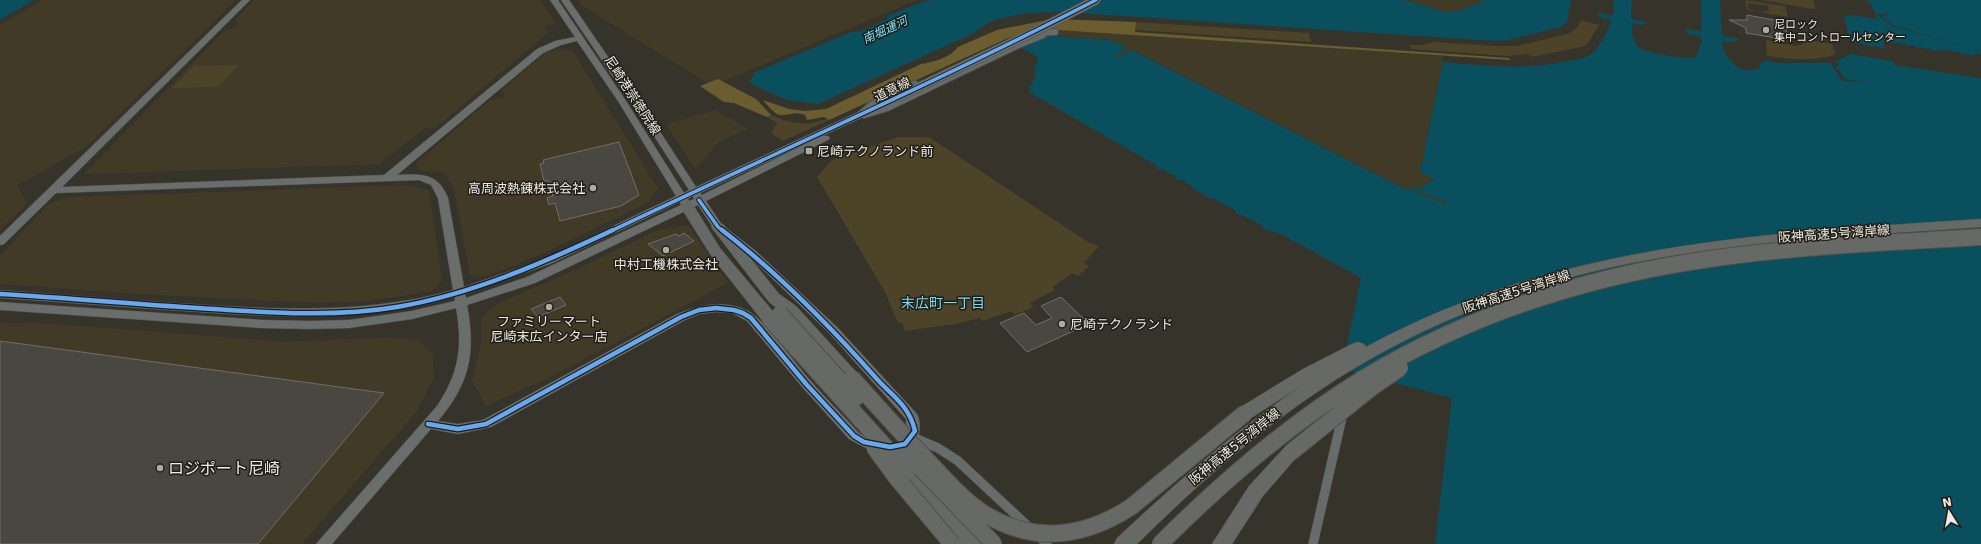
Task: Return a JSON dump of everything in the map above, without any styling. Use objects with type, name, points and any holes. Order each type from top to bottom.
[{"type":"highway","points":[[691,199],[709,245],[729,272],[780,314],[967,501],[984,514],[1008,525],[1031,532],[1057,534],[1093,529],[1120,515],[1245,413],[1309,373],[1404,326],[1448,308],[1486,295],[1519,288]]},
{"type":"highway","points":[[1866,231],[1981,216]]},
{"type":"highway","name":"阪神高速5号湾岸線","points":[[1124,544],[1218,458],[1247,434],[1314,386],[1349,364],[1418,328],[1453,312],[1519,288],[1611,263],[1677,250],[1776,237],[1981,223]]},
{"type":"highway","points":[[718,227],[774,298],[780,314],[896,477],[952,544]]},
{"type":"highway","name":"阪神高速5号湾岸線","points":[[1160,544],[1235,473],[1264,449],[1328,402],[1398,359],[1469,326],[1544,297],[1620,276],[1692,262],[1798,250],[1981,237]]},
{"type":"highway","points":[[1798,250],[1865,250],[1981,242]]},
{"type":"highway","points":[[780,314],[942,493],[994,544]]},
{"type":"highway","points":[[1222,544],[1256,491],[1290,452],[1371,388],[1407,363],[1469,326]]},
{"type":"highway","points":[[830,385],[971,544]]},
{"type":"street","points":[[0,242],[55,190],[246,0]]},
{"type":"street","name":"尼崎港崇徳院線","points":[[554,0],[622,101],[691,199]]},
{"type":"street","name":"尼崎港崇徳院線","points":[[565,0],[625,88],[636,101],[691,199]]},
{"type":"street","name":"道意線","points":[[461,298],[531,280],[691,199],[805,148],[854,122],[859,116],[1026,36],[1096,0]]},
{"type":"street","points":[[1049,31],[1055,32],[1053,34],[1038,36],[1018,45],[887,108],[859,116],[871,105],[1010,39],[1024,34],[1049,31]]},
{"type":"street","points":[[388,177],[540,51],[554,44],[579,38]]},
{"type":"street","points":[[55,190],[388,177],[428,178],[440,189],[444,198],[461,298],[467,345],[463,368],[447,400],[428,424],[323,544]]},
{"type":"street","points":[[428,424],[458,430],[486,424],[694,311],[721,307],[742,312],[751,318],[807,385],[854,436],[864,442],[890,446],[905,444],[912,437],[915,431],[912,417],[833,330],[752,253],[718,227],[691,199]]},
{"type":"street","points":[[0,294],[268,313],[321,314],[396,307],[461,298]]},
{"type":"street","points":[[0,306],[262,324],[310,325],[349,324],[390,319],[461,298]]},
{"type":"street","points":[[1313,544],[1350,381]]},
{"type":"street","points":[[912,437],[938,448],[958,460],[1047,544]]},
{"type":"shaded area","points":[[42,0],[236,0],[85,148],[17,185],[27,204],[0,230],[0,25]]},
{"type":"shaded area","points":[[254,0],[541,0],[556,24],[544,26],[548,33],[434,129],[425,128],[379,164],[84,174],[224,31],[235,27],[239,23],[235,20]]},
{"type":"shaded area","points":[[578,0],[917,0],[712,86],[581,5]]},
{"type":"shaded area","points":[[1383,0],[1486,0],[1462,10],[1445,12],[1409,1]]},
{"type":"shaded area","points":[[1745,0],[1785,6],[1788,17],[1764,13],[1763,11],[1769,12],[1768,6],[1748,3],[1748,9],[1754,11],[1747,10]]},
{"type":"shaded area","points":[[1761,0],[1813,0],[1815,8],[1813,9]]},
{"type":"shaded area","points":[[1052,19],[1136,22],[1135,32],[1509,58],[1510,60],[1057,30],[1019,35],[1006,39],[829,120],[824,117],[807,120],[805,115],[797,113],[780,115],[773,111],[763,100],[789,109],[805,111],[826,109],[921,64],[946,57],[958,47],[997,30]]},
{"type":"shaded area","points":[[1581,20],[1599,25],[1586,46],[1532,57],[1528,54],[1508,56],[1411,49],[1409,45],[1422,45],[1434,42],[1516,46],[1568,34],[1577,28]]},
{"type":"shaded area","points":[[1136,22],[1309,33],[1311,42],[1135,30]]},
{"type":"shaded area","points":[[1057,30],[1442,56],[1443,62],[1420,172],[1434,179],[1419,189],[1411,188],[1448,202],[1447,204],[1409,189],[1408,190],[1132,50],[1119,56],[1114,54],[1111,40],[1056,36]]},
{"type":"shaded area","points":[[1802,39],[1832,44],[1835,54],[1827,57],[1811,59],[1793,59],[1767,56],[1766,40],[1796,46],[1803,44]]},
{"type":"shaded area","points":[[560,49],[572,50],[658,188],[649,202],[542,254],[482,277],[470,275],[454,189],[443,172],[421,171],[415,164],[490,100],[505,97],[502,89],[547,52]]},
{"type":"shaded area","points":[[239,65],[218,87],[172,88],[194,66]]},
{"type":"shaded area","points":[[718,79],[756,99],[771,115],[767,117],[734,103],[724,102],[700,86]]},
{"type":"shaded area","points":[[716,110],[748,129],[719,142],[695,169],[666,124]]},
{"type":"shaded area","points":[[771,115],[799,123],[812,123],[827,119],[829,120],[783,141],[771,133],[777,123],[767,117]]},
{"type":"shaded area","points":[[898,137],[929,137],[1088,242],[1099,246],[1084,263],[1089,266],[1078,276],[1072,273],[1053,287],[1055,290],[1030,303],[1033,307],[1015,315],[1012,311],[982,321],[980,318],[955,324],[905,331],[902,323],[898,323],[885,292],[817,177],[832,160]]},
{"type":"shaded area","points":[[408,185],[429,190],[442,280],[432,291],[371,301],[317,303],[140,294],[0,284],[0,255],[49,204],[69,197]]},
{"type":"shaded area","points":[[688,225],[728,283],[553,376],[486,406],[472,381],[481,343],[481,318],[497,304],[583,266],[655,231]]},
{"type":"shaded area","name":"ロジポート尼崎","points":[[0,323],[56,324],[288,342],[392,337],[418,340],[433,355],[434,377],[417,411],[302,544],[0,544]]},
{"type":"water","points":[[0,0],[34,0],[0,20]]},
{"type":"water","name":"南堀運河","points":[[933,0],[1397,0],[1408,1],[1445,12],[1462,10],[1486,0],[1571,0],[1567,22],[1562,27],[1507,40],[1494,41],[1063,12],[1028,13],[990,22],[972,34],[818,104],[786,100],[748,82],[754,76],[753,73],[851,32],[870,28],[888,18],[887,16],[922,2]]},
{"type":"water","points":[[1614,0],[1632,0],[1631,18],[1647,23],[1642,25],[1633,23],[1632,33],[1637,46],[1648,51],[1665,55],[1683,58],[1695,57],[1702,42],[1701,37],[1689,34],[1684,29],[1701,31],[1701,0],[1720,0],[1722,35],[1739,39],[1736,42],[1722,41],[1723,47],[1729,59],[1734,64],[1746,70],[1759,68],[1764,60],[1777,63],[1831,63],[1842,81],[1868,82],[1845,79],[1836,66],[1839,66],[1836,62],[1850,54],[1892,61],[1894,65],[1981,78],[1981,544],[1435,544],[1452,398],[1342,369],[1361,278],[1281,234],[1263,229],[1263,226],[1242,215],[1236,214],[1236,211],[1213,198],[1209,198],[1182,180],[1176,180],[1176,177],[1162,169],[1159,170],[1156,168],[1156,165],[1029,92],[1031,88],[1028,85],[1032,85],[1036,69],[1033,67],[1036,65],[1038,57],[1022,48],[1042,38],[1051,36],[1111,40],[1128,48],[1115,54],[1119,56],[1132,50],[1407,190],[1409,189],[1446,204],[1447,202],[1410,188],[1413,186],[1419,189],[1434,179],[1420,172],[1443,62],[1491,66],[1538,66],[1585,57],[1597,49],[1606,33],[1611,19],[1603,19],[1596,13],[1613,15]]},
{"type":"water","points":[[1864,0],[1981,0],[1981,55],[1973,47],[1978,54],[1974,54],[1975,56],[1942,49],[1942,51],[1931,50],[1929,47],[1929,49],[1919,46],[1920,48],[1915,47],[1913,45],[1908,46],[1906,44],[1884,42],[1884,48],[1850,42],[1844,16],[1851,15],[1876,19],[1876,16],[1880,16],[1893,27],[1966,46],[1894,26],[1882,16],[1893,13],[1876,15],[1870,2]]},
{"type":"building","name":"尼ロック 集中コントロールセンター","points":[[1747,15],[1785,22],[1788,40],[1746,33],[1746,28],[1729,20],[1747,20]]},
{"type":"building","name":"高周波熱錬株式会社","points":[[619,142],[639,195],[621,206],[560,221],[555,203],[549,205],[547,198],[553,196],[548,180],[544,181],[540,164],[544,163],[543,160]]},
{"type":"building","name":"中村工機株式会社","points":[[684,233],[694,241],[663,256],[648,244],[676,234],[679,236]]},
{"type":"building","name":"ファミリーマート 尼崎末広インター店","points":[[560,297],[566,305],[538,317],[531,309]]},
{"type":"building","name":"尼崎テクノランド","points":[[1061,297],[1089,324],[1027,352],[1000,323],[1024,313],[1036,325],[1052,318],[1041,306]]},
{"type":"building","name":"ロジポート尼崎","points":[[0,341],[384,393],[258,544],[0,544]]},
{"type":"cycle path","points":[[0,294],[255,312],[302,313],[349,312],[396,307],[453,294],[491,283],[546,262],[799,142],[859,116],[1026,36],[1096,0]]},
{"type":"cycle path","points":[[428,424],[458,429],[486,424],[681,317],[699,310],[725,308],[743,313],[751,318],[807,385],[854,436],[864,442],[890,447],[905,444],[912,437],[915,431],[912,417],[900,402],[883,386],[833,330],[752,253],[718,227],[699,200]]},
{"type":"place","name":"尼ロック 集中コントロールセンター","points":[[1766,30]]},
{"type":"place","name":"尼崎テクノランド前","points":[[809,151]]},
{"type":"place","name":"高周波熱錬株式会社","points":[[593,188]]},
{"type":"place","name":"中村工機株式会社","points":[[666,250]]},
{"type":"place","name":"ファミリーマート 尼崎末広インター店","points":[[549,307]]},
{"type":"place","name":"尼崎テクノランド","points":[[1062,324]]},
{"type":"place","name":"ロジポート尼崎","points":[[160,468]]},
{"type":"district","name":"末広町一丁目","points":[[943,303]]}]
